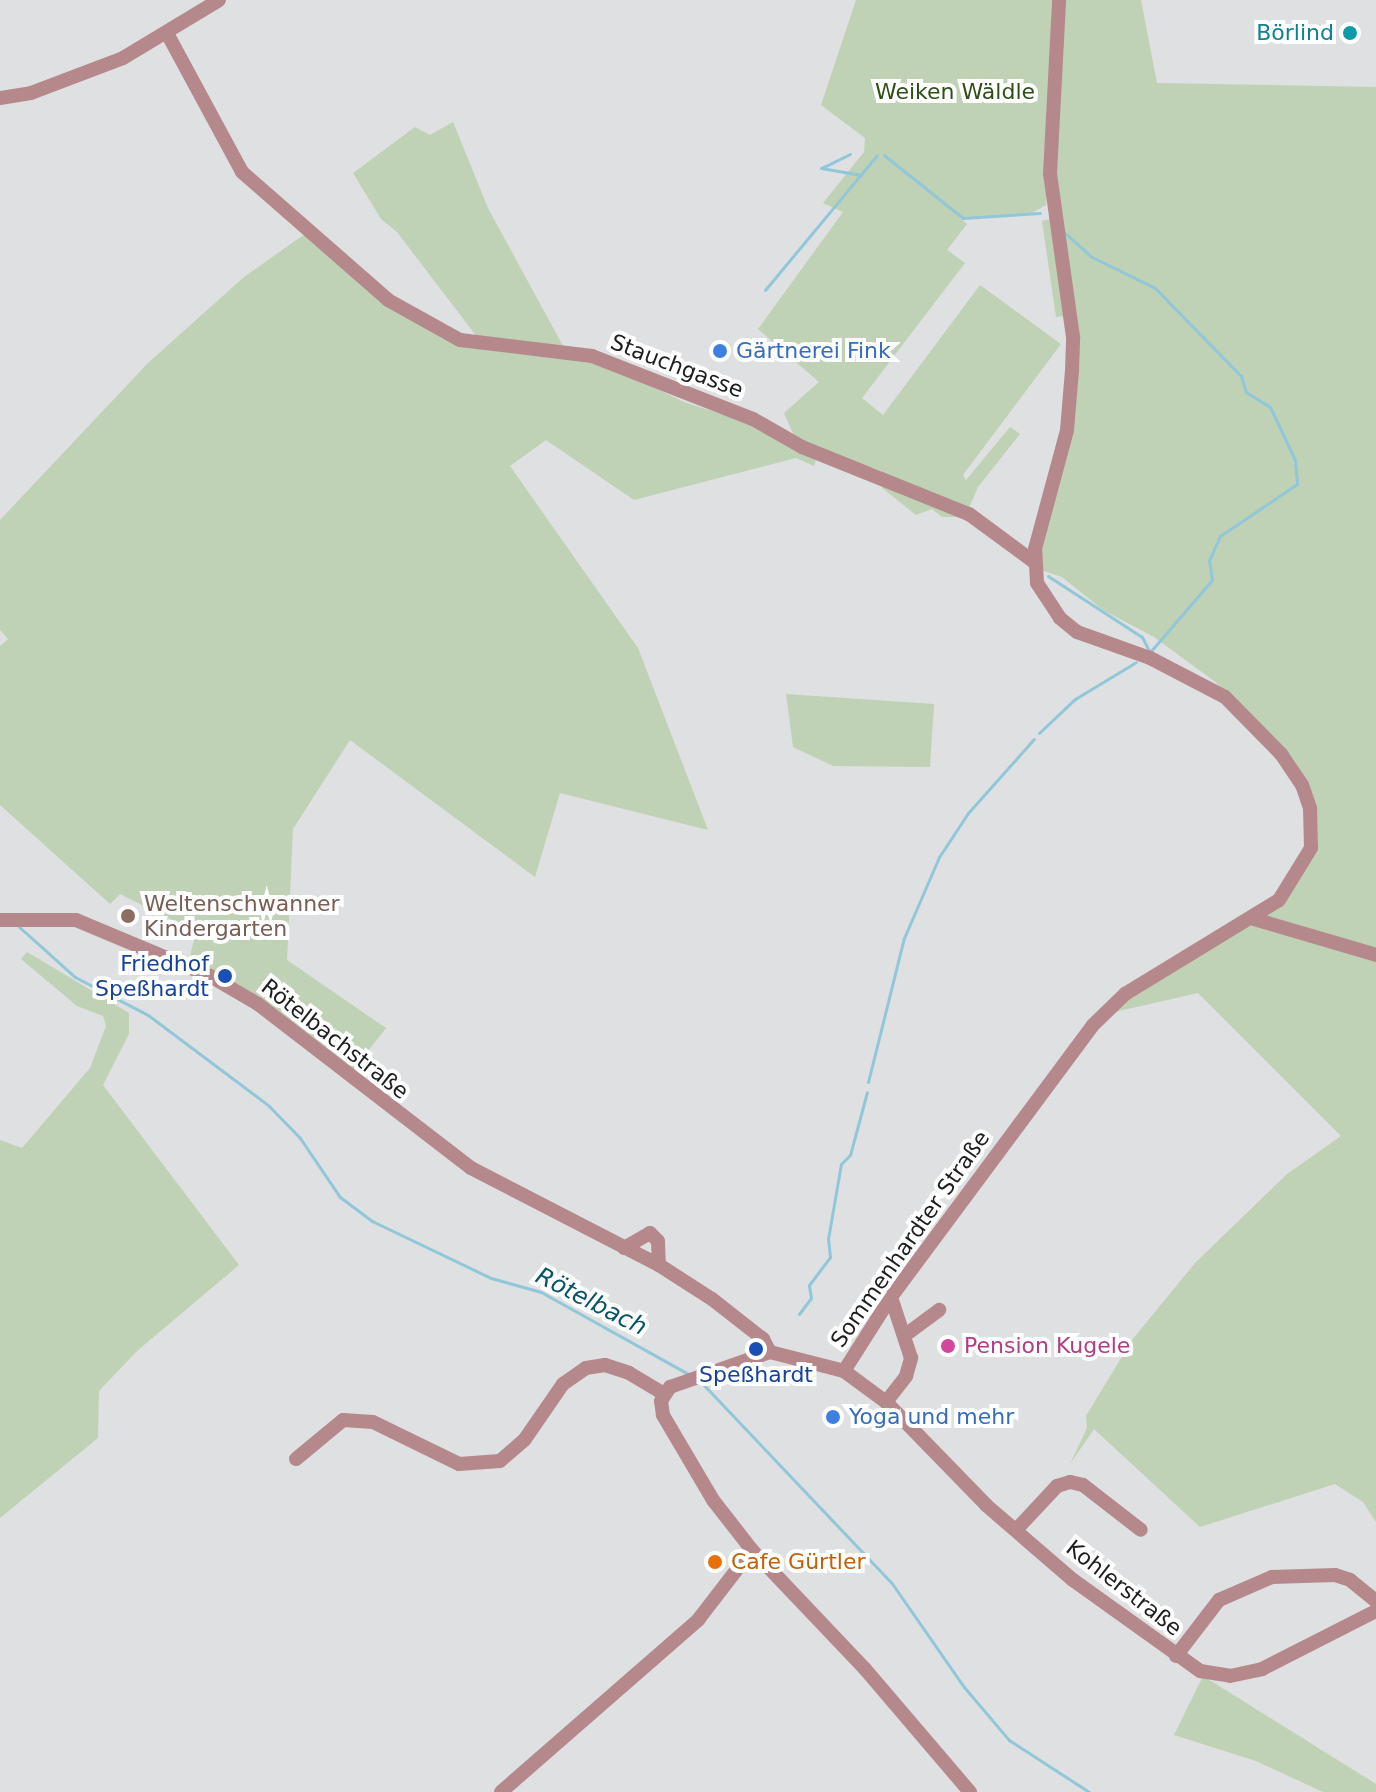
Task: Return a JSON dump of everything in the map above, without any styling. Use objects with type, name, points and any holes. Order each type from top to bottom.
[{"type":"street","points":[[0,98],[82,76],[168,35],[219,0]]},
{"type":"street","points":[[1034,562],[1067,430],[1072,371],[1073,337],[1050,174],[1059,0]]},
{"type":"street","name":"Stauchgasse","points":[[168,35],[242,172],[355,274],[425,322],[460,340],[493,348],[609,362],[686,397],[753,419],[802,447],[969,514],[1034,562]]},
{"type":"street","name":"Sommenhardter Straße","points":[[770,1352],[844,1371],[891,1297],[1093,1025],[1136,987],[1254,919],[1279,900],[1306,861],[1311,848],[1310,808],[1292,769],[1225,697],[1179,671],[1077,632],[1045,600],[1034,562]]},
{"type":"street","points":[[1254,919],[1376,955]]},
{"type":"street","name":"Rötelbachstraße","points":[[0,920],[76,920],[210,976],[258,1004],[471,1168],[659,1265],[712,1299],[763,1339],[770,1352]]},
{"type":"street","points":[[624,1248],[650,1233],[658,1241],[659,1265]]},
{"type":"street","points":[[886,1402],[906,1376],[911,1358],[891,1297]]},
{"type":"street","points":[[904,1336],[939,1310]]},
{"type":"street","points":[[770,1352],[685,1378],[664,1394],[663,1415],[675,1438],[752,1550],[865,1669],[970,1792]]},
{"type":"street","points":[[296,1459],[343,1420],[373,1422],[459,1464],[500,1461],[525,1439],[563,1384],[586,1368],[605,1365],[629,1373],[664,1394]]},
{"type":"street","name":"Kohlerstraße","points":[[844,1371],[886,1402],[986,1505],[1098,1600],[1200,1671],[1230,1676],[1262,1669],[1376,1611]]},
{"type":"street","points":[[1016,1530],[1057,1486],[1070,1482],[1083,1485],[1141,1530]]},
{"type":"street","points":[[501,1792],[698,1620],[752,1550]]},
{"type":"street","points":[[1176,1656],[1219,1600],[1272,1577],[1335,1575],[1350,1580],[1376,1601]]},
{"type":"green space","name":"Weiken Wäldle","points":[[856,0],[1052,0],[1046,205],[1028,215],[960,218],[967,224],[947,250],[965,263],[862,398],[883,415],[980,285],[1061,344],[963,475],[966,480],[1010,427],[1020,434],[978,487],[965,517],[942,517],[932,509],[916,515],[882,488],[882,471],[819,449],[814,466],[796,458],[634,500],[546,440],[510,466],[638,648],[708,830],[560,793],[535,877],[350,740],[293,829],[287,960],[386,1028],[353,1070],[259,996],[189,960],[196,932],[120,894],[110,904],[0,805],[0,646],[8,639],[0,630],[0,520],[148,363],[244,277],[305,234],[355,276],[487,350],[397,232],[381,219],[353,173],[415,127],[430,135],[453,122],[488,208],[569,357],[608,365],[684,402],[795,438],[784,413],[819,382],[758,329],[843,212],[823,203],[864,152],[865,138],[821,105]]},
{"type":"green space","points":[[1066,0],[1141,0],[1157,83],[1376,87],[1376,1522],[1363,1502],[1335,1484],[1200,1527],[1094,1429],[1070,1464],[1087,1428],[1086,1416],[1132,1340],[1195,1263],[1287,1174],[1341,1136],[1198,993],[1110,1013],[1172,967],[1281,902],[1316,816],[1259,722],[1214,681],[1154,637],[1103,610],[1062,577],[1038,569],[1075,403],[1054,163]]},
{"type":"green space","points":[[1050,219],[1066,316],[1056,317],[1042,221]]},
{"type":"green space","points":[[786,694],[934,704],[930,767],[833,766],[793,747]]},
{"type":"green space","points":[[27,952],[129,1013],[129,1034],[103,1085],[239,1265],[137,1351],[99,1391],[98,1438],[0,1518],[0,1140],[22,1148],[90,1068],[106,1026],[103,1016],[77,1006],[21,959]]},
{"type":"green space","points":[[1203,1676],[1376,1784],[1376,1792],[1323,1792],[1256,1761],[1174,1735]]},
{"type":"waterway","points":[[850,154],[821,168],[861,175]]},
{"type":"waterway","points":[[765,290],[877,155]]},
{"type":"waterway","points":[[884,155],[963,218],[1040,213]]},
{"type":"waterway","points":[[1065,233],[1092,257],[1155,288],[1241,376],[1246,392],[1270,407],[1295,460],[1297,484],[1220,536],[1209,561],[1212,580],[1151,651]]},
{"type":"waterway","points":[[1048,576],[1142,637],[1149,651]]},
{"type":"waterway","points":[[1039,733],[1075,699],[1136,662]]},
{"type":"waterway","points":[[868,1082],[904,938],[939,857],[968,813],[1034,739]]},
{"type":"waterway","name":"Rötelbach","points":[[16,924],[75,977],[148,1015],[269,1106],[300,1138],[340,1197],[372,1221],[491,1278],[541,1292],[690,1375]]},
{"type":"waterway","points":[[799,1314],[811,1298],[809,1285],[830,1257],[828,1239],[841,1164],[850,1155],[867,1092]]},
{"type":"waterway","name":"Rötelbach","points":[[700,1381],[891,1582],[964,1687],[1009,1740],[1089,1792]]},
{"type":"place","name":"Börlind","points":[[1350,33]]},
{"type":"place","name":"Gärtnerei Fink","points":[[720,351]]},
{"type":"place","name":"Weltenschwanner Kindergarten","points":[[128,916]]},
{"type":"place","name":"Friedhof Speßhardt","points":[[225,976]]},
{"type":"place","name":"Pension Kugele","points":[[948,1346]]},
{"type":"place","name":"Speßhardt","points":[[756,1349]]},
{"type":"place","name":"Yoga und mehr","points":[[833,1417]]},
{"type":"place","name":"Cafe Gürtler","points":[[715,1562]]}]
